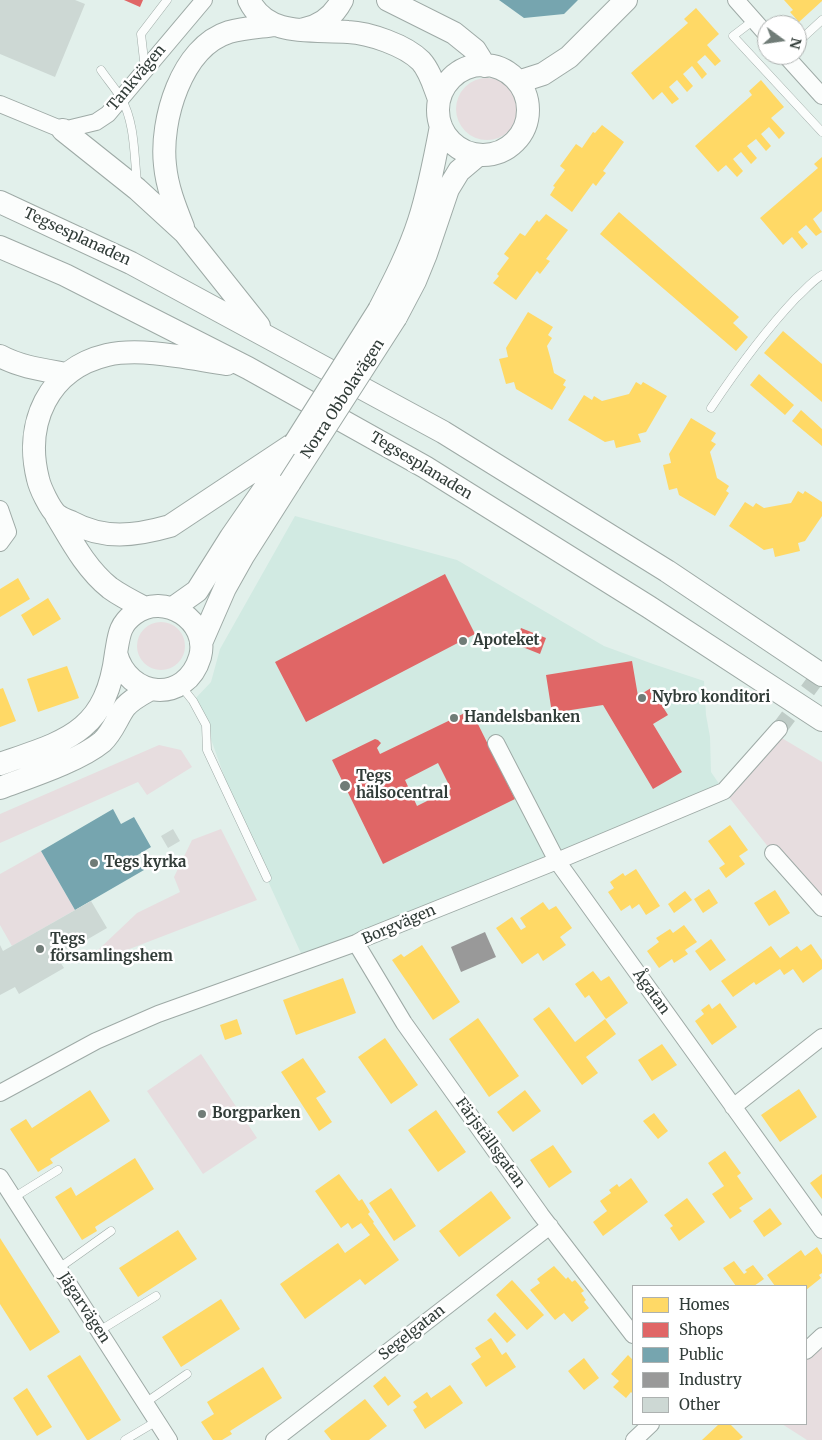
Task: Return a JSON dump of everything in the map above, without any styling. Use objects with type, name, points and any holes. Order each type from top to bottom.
[{"type":"main road","points":[[249,0],[262,18],[274,25],[298,30],[350,32],[378,38],[408,51],[421,62],[440,99]]},
{"type":"main road","points":[[298,30],[309,28],[328,18],[342,0]]},
{"type":"main road","points":[[388,0],[454,33],[475,50],[485,66]]},
{"type":"main road","points":[[518,82],[543,74],[569,58],[626,0]]},
{"type":"main road","points":[[185,232],[173,200],[165,163],[167,116],[176,90],[189,66],[201,50],[214,40],[228,32],[274,25]]},
{"type":"main road","points":[[473,66],[485,66],[498,68],[518,82],[525,94],[528,107],[527,120],[522,132],[514,143],[503,150],[491,154],[478,155],[459,148],[452,142],[441,126],[438,117],[440,99],[448,82],[462,71],[473,66]]},
{"type":"main road","name":"Norra Obbolavägen","points":[[173,608],[197,591],[231,537],[387,313],[397,275],[419,223],[430,184],[441,126]]},
{"type":"main road","points":[[63,130],[137,189],[185,232],[266,335]]},
{"type":"main road","name":"Norra Obbolavägen","points":[[179,685],[189,677],[196,667],[201,643],[238,564],[275,474],[387,313],[415,281],[448,189],[459,171],[478,155]]},
{"type":"main road","name":"Tegsesplanaden","points":[[0,202],[131,263],[443,432],[667,571],[822,675]]},
{"type":"main road","name":"Tegsesplanaden","points":[[0,247],[65,275],[248,368],[425,467],[649,607],[822,720]]},
{"type":"main road","points":[[145,608],[109,587],[81,556],[39,486],[33,449],[41,406],[51,390],[66,374],[85,363],[105,355],[125,352],[248,368]]},
{"type":"main road","points":[[0,356],[34,368],[66,374]]},
{"type":"main road","points":[[56,515],[78,526],[99,533],[125,535],[147,533],[170,526],[275,474]]},
{"type":"main road","points":[[0,764],[54,745],[76,734],[90,721],[100,708],[106,693],[120,630],[135,613],[154,606],[173,608],[192,622],[198,632],[201,643]]},
{"type":"main road","points":[[116,653],[122,668],[131,680],[140,686],[150,690],[165,690],[179,685]]},
{"type":"main road","points":[[0,788],[88,751],[103,741],[114,728],[126,706],[135,698],[150,690]]},
{"type":"street","name":"Tankvägen","points":[[63,130],[96,122],[108,114],[204,0]]},
{"type":"street","points":[[736,0],[757,23]]},
{"type":"street","points":[[794,65],[822,96]]},
{"type":"street","points":[[0,104],[63,130]]},
{"type":"street","points":[[0,509],[8,532],[0,543]]},
{"type":"street","name":"Borgvägen","points":[[0,1093],[96,1041],[158,1014],[356,943],[724,790],[779,729]]},
{"type":"street","name":"Ågatan","points":[[496,743],[557,861],[822,1230]]},
{"type":"street","points":[[772,853],[822,908]]},
{"type":"street","name":"Färjställsgatan","points":[[356,943],[404,1023],[550,1226],[632,1334]]},
{"type":"street","points":[[733,1107],[822,1037]]},
{"type":"street","name":"Jägarvägen","points":[[0,1177],[169,1440]]},
{"type":"street","name":"Segelgatan","points":[[274,1440],[550,1226]]},
{"type":"street","points":[[807,1350],[822,1336]]},
{"type":"street","points":[[634,1440],[651,1425]]},
{"type":"lane","points":[[145,69],[141,34],[168,0]]},
{"type":"lane","points":[[754,20],[733,36],[822,132]]},
{"type":"lane","points":[[807,34],[822,20]]},
{"type":"lane","points":[[100,70],[121,98],[130,124],[137,189]]},
{"type":"lane","points":[[711,408],[741,363],[788,307],[815,279],[822,275]]},
{"type":"lane","points":[[179,685],[193,701],[206,726],[207,750],[267,878]]},
{"type":"lane","points":[[12,1198],[58,1170]]},
{"type":"lane","points":[[59,1268],[111,1232]]},
{"type":"lane","points":[[99,1331],[156,1296]]},
{"type":"lane","points":[[145,1404],[188,1374]]},
{"type":"lane","points":[[124,1440],[157,1421]]},
{"type":"shaded area","points":[[481,78],[493,78],[509,87],[516,97],[518,109],[516,121],[509,131],[493,140],[481,140],[470,135],[461,126],[456,115],[456,103],[461,92],[470,83]]},
{"type":"shaded area","points":[[295,516],[457,560],[604,646],[704,681],[706,715],[710,737],[711,772],[724,791],[305,962],[239,818],[206,725],[193,701],[211,682],[220,649]]},
{"type":"shaded area","points":[[156,622],[166,622],[178,629],[185,641],[185,651],[178,663],[166,670],[156,670],[148,666],[141,659],[137,651],[137,641],[141,633],[148,626]]},
{"type":"shaded area","points":[[775,734],[822,762],[822,908],[773,853],[724,791]]},
{"type":"shaded area","points":[[159,745],[181,750],[192,767],[147,795],[138,782],[0,843],[0,814]]},
{"type":"shaded area","points":[[221,829],[257,900],[93,963],[98,950],[137,913],[180,892],[174,877],[192,840]]},
{"type":"shaded area","points":[[41,851],[75,910],[12,946],[0,925],[0,874]]},
{"type":"shaded area","name":"Borgparken","points":[[201,1054],[257,1138],[203,1174],[147,1091]]},
{"type":"shaded area","points":[[822,1336],[822,1440],[807,1440],[784,1425],[807,1425],[807,1350]]},
{"type":"building: Homes","points":[[784,0],[822,0],[807,15],[793,15],[790,12],[793,10]]},
{"type":"building: Homes","points":[[696,8],[719,34],[707,45],[721,61],[715,66],[705,55],[697,62],[707,74],[702,79],[692,66],[683,74],[693,86],[687,92],[677,80],[669,87],[679,99],[672,104],[662,92],[653,100],[631,73],[688,23],[684,19]]},
{"type":"building: Homes","points":[[761,80],[784,107],[771,118],[785,133],[779,139],[769,127],[761,134],[771,146],[766,151],[756,139],[747,146],[757,158],[751,164],[741,152],[733,159],[743,171],[737,177],[726,165],[718,172],[695,146],[752,95],[749,91]]},
{"type":"building: Homes","points":[[602,125],[624,142],[603,171],[606,173],[596,186],[593,183],[572,212],[550,195],[555,187],[553,186],[565,170],[560,166],[576,144],[582,148],[593,132],[595,133]]},
{"type":"building: Homes","points":[[822,157],[822,211],[813,219],[822,232],[816,236],[806,225],[798,232],[808,244],[802,249],[792,237],[783,245],[760,218],[818,168],[814,164]]},
{"type":"building: Homes","points":[[619,212],[739,317],[733,323],[748,337],[736,351],[600,234]]},
{"type":"building: Homes","points":[[546,214],[568,230],[546,259],[550,261],[540,274],[537,271],[516,300],[493,283],[509,258],[504,254],[520,233],[525,236],[537,220],[539,222]]},
{"type":"building: Homes","points":[[528,312],[553,327],[548,335],[552,338],[547,346],[554,373],[566,380],[563,385],[566,387],[552,410],[516,389],[514,382],[506,384],[499,359],[508,357],[506,348]]},
{"type":"building: Homes","points":[[783,331],[822,364],[822,402],[764,353]]},
{"type":"building: Homes","points":[[759,374],[794,405],[785,415],[750,385]]},
{"type":"building: Homes","points":[[636,382],[641,385],[643,382],[667,396],[646,432],[638,434],[641,442],[616,448],[614,440],[605,442],[568,420],[584,395],[592,400],[594,396],[602,401],[629,394]]},
{"type":"building: Homes","points":[[801,410],[822,429],[822,446],[792,421]]},
{"type":"building: Homes","points":[[691,418],[716,433],[711,441],[716,444],[710,452],[717,478],[729,486],[726,491],[729,493],[715,516],[679,495],[677,488],[669,490],[663,465],[671,463],[669,454]]},
{"type":"building: Homes","points":[[798,491],[803,494],[805,491],[822,502],[822,516],[805,541],[798,543],[800,551],[775,557],[773,548],[764,550],[729,526],[745,502],[753,507],[756,503],[764,508],[791,503]]},
{"type":"building: Homes","points":[[18,578],[30,599],[0,617],[0,589]]},
{"type":"building: Homes","points":[[48,598],[61,619],[33,636],[21,615]]},
{"type":"building: Homes","points":[[67,666],[79,698],[38,712],[27,679]]},
{"type":"building: Homes","points":[[3,688],[16,721],[0,727],[0,689]]},
{"type":"building: Homes","points":[[730,825],[748,850],[739,856],[745,864],[726,878],[719,868],[725,864],[708,841]]},
{"type":"building: Homes","points":[[636,869],[660,906],[646,915],[639,904],[632,909],[630,905],[621,911],[608,892],[614,888],[610,882],[623,873],[625,876]]},
{"type":"building: Homes","points":[[709,889],[718,903],[703,913],[694,899]]},
{"type":"building: Homes","points":[[775,890],[790,913],[769,926],[754,903]]},
{"type":"building: Homes","points":[[685,891],[692,900],[674,913],[668,904]]},
{"type":"building: Homes","points":[[543,902],[549,910],[556,906],[572,928],[560,937],[566,945],[543,961],[538,953],[522,964],[496,928],[512,917],[521,930],[526,927],[520,918]]},
{"type":"building: Homes","points":[[684,925],[697,942],[685,950],[688,954],[674,963],[672,959],[659,968],[647,951],[659,942],[656,938],[670,929],[673,933]]},
{"type":"building: Homes","points":[[711,939],[726,960],[710,971],[695,951]]},
{"type":"building: Homes","points":[[811,944],[822,960],[822,969],[803,983],[793,969],[784,975],[780,969],[756,985],[754,982],[733,997],[721,981],[771,946],[780,958],[797,946],[801,951]]},
{"type":"building: Homes","points":[[422,945],[460,1002],[433,1020],[392,960],[401,954],[404,957]]},
{"type":"building: Homes","points":[[593,971],[601,981],[609,976],[628,1003],[606,1019],[589,995],[585,998],[575,984]]},
{"type":"building: Homes","points":[[343,978],[356,1013],[296,1035],[283,1000]]},
{"type":"building: Homes","points":[[720,1003],[737,1027],[712,1045],[695,1021],[704,1014],[701,1010],[709,1004],[712,1009]]},
{"type":"building: Homes","points":[[549,1007],[575,1042],[605,1019],[616,1034],[586,1057],[598,1073],[582,1085],[533,1019]]},
{"type":"building: Homes","points":[[478,1018],[519,1076],[489,1097],[449,1039]]},
{"type":"building: Homes","points":[[237,1019],[242,1034],[225,1040],[220,1025]]},
{"type":"building: Homes","points":[[385,1038],[418,1085],[391,1104],[358,1057]]},
{"type":"building: Homes","points":[[662,1044],[677,1065],[652,1081],[638,1060]]},
{"type":"building: Homes","points":[[303,1058],[326,1092],[316,1098],[332,1122],[319,1131],[281,1072]]},
{"type":"building: Homes","points":[[799,1089],[817,1117],[780,1142],[761,1115]]},
{"type":"building: Homes","points":[[90,1090],[110,1121],[50,1159],[53,1163],[38,1172],[10,1129],[26,1119],[32,1128]]},
{"type":"building: Homes","points":[[525,1090],[541,1111],[513,1132],[497,1112]]},
{"type":"building: Homes","points":[[436,1110],[466,1152],[438,1172],[408,1130]]},
{"type":"building: Homes","points":[[654,1113],[668,1131],[658,1139],[643,1121]]},
{"type":"building: Homes","points":[[553,1145],[572,1172],[549,1188],[530,1160]]},
{"type":"building: Homes","points":[[725,1151],[741,1173],[737,1176],[753,1199],[739,1208],[742,1211],[730,1219],[712,1194],[724,1186],[708,1163]]},
{"type":"building: Homes","points":[[135,1158],[154,1189],[95,1227],[97,1231],[82,1240],[55,1197],[71,1187],[76,1196]]},
{"type":"building: Homes","points":[[339,1174],[359,1201],[362,1199],[370,1212],[368,1214],[373,1223],[399,1260],[365,1285],[360,1279],[305,1319],[280,1284],[338,1243],[345,1253],[370,1235],[361,1223],[352,1229],[348,1223],[341,1228],[315,1191]]},
{"type":"building: Homes","points":[[822,1174],[822,1199],[810,1183]]},
{"type":"building: Homes","points":[[631,1178],[648,1202],[603,1236],[593,1222],[607,1211],[600,1201],[611,1193],[609,1190],[617,1184],[619,1187]]},
{"type":"building: Homes","points":[[391,1188],[416,1226],[394,1241],[369,1203]]},
{"type":"building: Homes","points":[[491,1191],[511,1218],[459,1257],[439,1231]]},
{"type":"building: Homes","points":[[687,1198],[705,1222],[679,1241],[670,1228],[673,1226],[664,1215]]},
{"type":"building: Homes","points":[[770,1208],[782,1224],[764,1237],[753,1221]]},
{"type":"building: Homes","points":[[178,1230],[197,1259],[138,1297],[119,1268]]},
{"type":"building: Homes","points":[[0,1238],[60,1332],[30,1351],[0,1304]]},
{"type":"building: Homes","points":[[817,1247],[822,1255],[822,1273],[819,1275],[821,1278],[807,1289],[807,1285],[774,1285],[767,1275],[801,1250],[805,1256]]},
{"type":"building: Homes","points":[[734,1261],[744,1274],[747,1272],[745,1270],[753,1265],[764,1279],[755,1285],[735,1285],[723,1268]]},
{"type":"building: Homes","points":[[554,1266],[566,1279],[568,1277],[572,1282],[575,1280],[584,1291],[581,1293],[586,1300],[584,1302],[589,1308],[572,1322],[564,1313],[555,1320],[530,1290],[540,1283],[537,1279]]},
{"type":"building: Homes","points":[[512,1280],[544,1315],[527,1330],[496,1295]]},
{"type":"building: Homes","points":[[221,1299],[240,1329],[181,1367],[162,1337]]},
{"type":"building: Homes","points":[[495,1312],[516,1335],[507,1343],[487,1320]]},
{"type":"building: Homes","points":[[491,1338],[502,1355],[506,1352],[516,1367],[486,1387],[471,1364],[481,1357],[475,1348]]},
{"type":"building: Homes","points":[[80,1355],[121,1420],[89,1440],[87,1440],[47,1376]]},
{"type":"building: Homes","points":[[628,1355],[632,1359],[632,1393],[626,1398],[613,1387],[619,1381],[611,1374]]},
{"type":"building: Homes","points":[[584,1358],[599,1378],[584,1390],[568,1371]]},
{"type":"building: Homes","points":[[263,1367],[282,1398],[230,1431],[232,1434],[222,1440],[213,1440],[201,1422],[214,1414],[207,1402]]},
{"type":"building: Homes","points":[[385,1376],[401,1396],[388,1406],[373,1386]]},
{"type":"building: Homes","points":[[450,1385],[463,1403],[425,1429],[413,1410],[417,1407],[413,1402],[427,1392],[431,1398]]},
{"type":"building: Homes","points":[[27,1388],[52,1427],[37,1436],[13,1398]]},
{"type":"building: Homes","points":[[365,1399],[387,1426],[369,1440],[331,1440],[324,1431]]},
{"type":"building: Homes","points":[[718,1425],[731,1425],[743,1437],[739,1440],[702,1440]]},
{"type":"building: Shops","points":[[124,0],[143,0],[140,7]]},
{"type":"building: Shops","points":[[445,574],[475,634],[306,722],[275,662]]},
{"type":"building: Shops","points":[[521,628],[546,638],[540,654],[515,644]]},
{"type":"building: Shops","points":[[632,661],[638,696],[651,688],[668,715],[653,724],[682,772],[653,789],[603,705],[552,713],[546,675]]},
{"type":"building: Shops","points":[[471,710],[515,799],[383,864],[332,760],[375,739],[381,743],[377,748],[380,754]],"holes":[[[438,763],[451,789],[417,806],[405,780]]]},
{"type":"building: Public","points":[[499,0],[578,0],[564,14],[524,18]]},
{"type":"building: Public","name":"Tegs kyrka","points":[[113,809],[121,824],[134,817],[151,847],[136,856],[144,870],[75,910],[41,851]]},
{"type":"building: Industry","points":[[485,932],[496,957],[461,972],[451,947]]},
{"type":"building: Other","points":[[0,0],[75,0],[85,4],[55,77],[0,54]]},
{"type":"building: Other","points":[[173,829],[180,841],[168,848],[161,836]]},
{"type":"building: Other","name":"Tegs församlingshem","points":[[91,901],[107,928],[57,957],[64,968],[19,994],[15,987],[0,995],[0,945],[3,951]]},
{"type":"tunnel","points":[[779,729],[822,671]]},
{"type":"place","name":"Apoteket","points":[[463,641]]},
{"type":"place","name":"Nybro konditori","points":[[642,698]]},
{"type":"place","name":"Handelsbanken","points":[[454,718]]},
{"type":"place","name":"Tegs hälsocentral","points":[[345,786]]},
{"type":"place","name":"Tegs kyrka","points":[[94,863]]},
{"type":"place","name":"Tegs församlingshem","points":[[40,949]]},
{"type":"place","name":"Borgparken","points":[[202,1114]]}]
